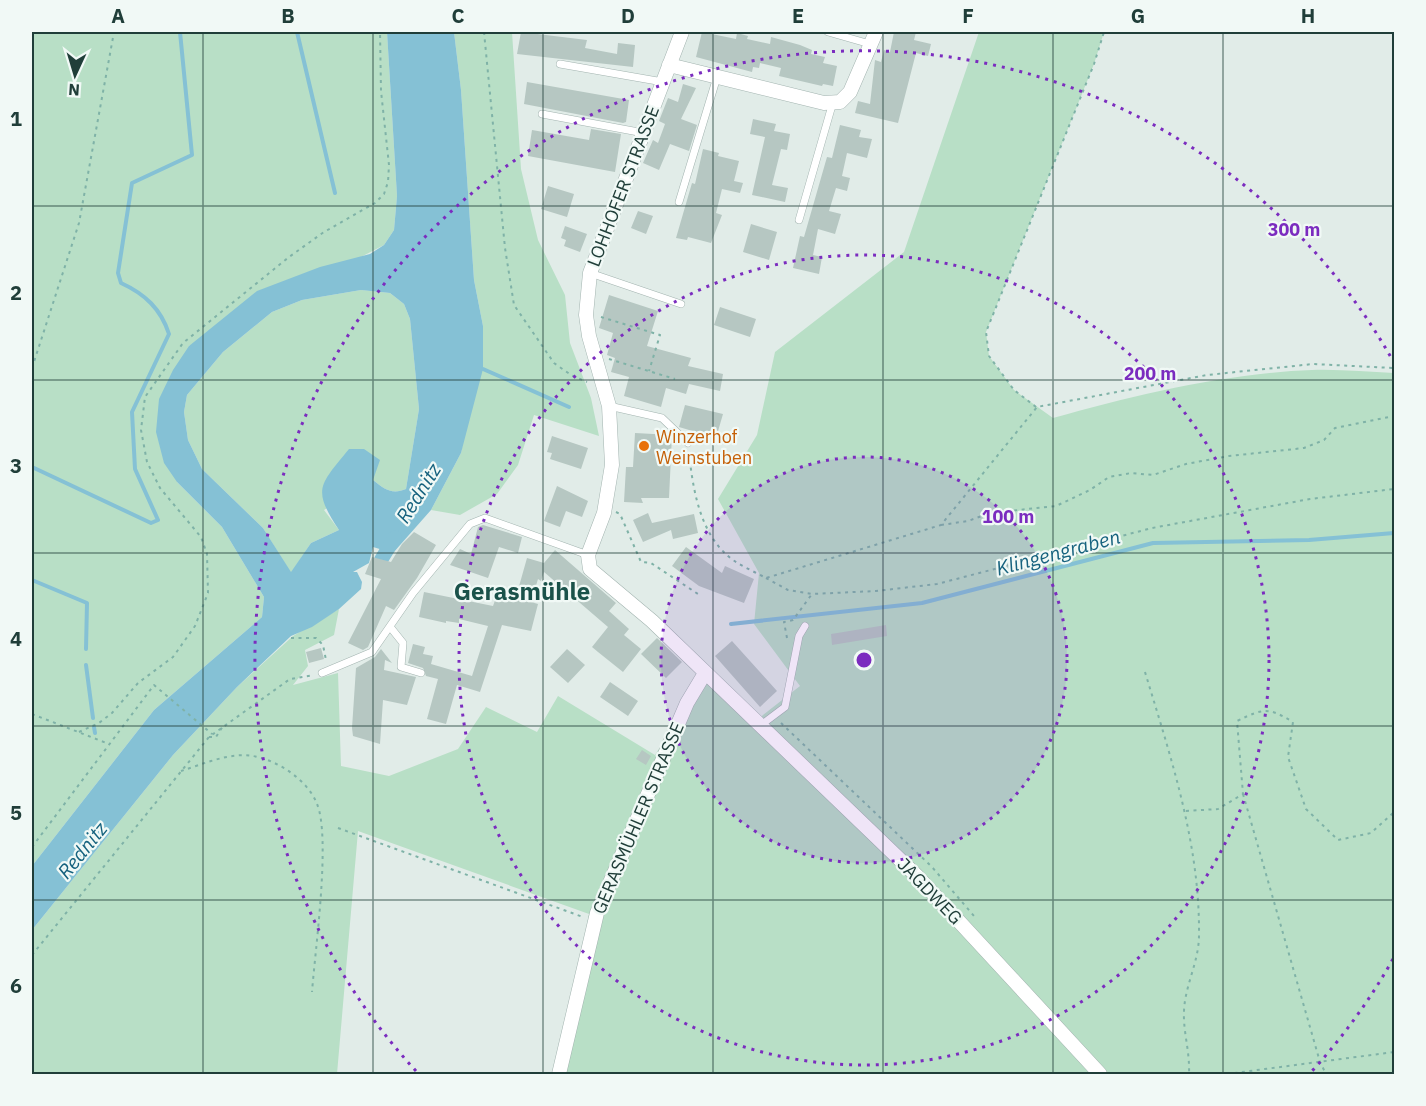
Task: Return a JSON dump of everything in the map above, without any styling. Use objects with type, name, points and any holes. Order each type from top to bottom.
[{"type":"street","name":"LOHHOFER STRASSE","points":[[588,555],[605,507],[612,465],[609,406],[586,315],[590,273],[682,32]]},
{"type":"street","points":[[669,65],[824,103],[840,102],[850,92],[873,38]]},
{"type":"street","name":"JAGDWEG","points":[[588,555],[590,569],[652,621],[931,890],[1100,1074]]},
{"type":"street","name":"GERASMÜHLER STRASSE","points":[[559,1074],[597,913],[687,703],[705,672]]},
{"type":"lane","points":[[828,32],[873,38]]},
{"type":"lane","points":[[560,64],[663,82]]},
{"type":"lane","points":[[679,202],[717,77]]},
{"type":"lane","points":[[799,220],[829,123],[833,102]]},
{"type":"lane","points":[[542,114],[644,133]]},
{"type":"lane","points":[[590,273],[681,303]]},
{"type":"lane","points":[[609,406],[662,418],[688,443]]},
{"type":"lane","points":[[326,672],[372,652],[391,628],[413,593],[470,524],[485,518],[588,555]]},
{"type":"lane","points":[[756,720],[785,707],[799,636],[805,626]]},
{"type":"lane","points":[[391,628],[403,643],[401,667],[421,674]]},
{"type":"path","points":[[32,368],[80,223],[114,32]]},
{"type":"path","points":[[79,732],[105,718],[138,683],[173,657],[195,626],[208,593],[207,554],[201,537],[160,488],[147,462],[141,430],[145,397],[183,343],[289,257],[324,232],[375,203],[384,194],[388,182],[389,165],[381,91],[380,32]]},
{"type":"path","points":[[484,32],[505,248],[514,305],[554,363],[571,375],[605,390]]},
{"type":"path","points":[[1037,408],[1014,390],[989,356],[986,332],[1094,64],[1104,32]]},
{"type":"path","points":[[586,315],[593,315],[660,335],[649,371]]},
{"type":"path","points":[[595,357],[602,356],[675,379]]},
{"type":"path","points":[[940,525],[1037,408],[1208,375],[1313,364],[1395,368]]},
{"type":"path","points":[[766,578],[940,525],[990,513],[1056,506],[1090,490],[1109,477],[1131,473],[1153,475],[1186,464],[1229,456],[1304,448],[1324,440],[1335,428],[1395,416]]},
{"type":"path","points":[[688,443],[693,490],[708,530],[731,559],[788,590],[812,594],[876,591],[937,584],[1152,528],[1310,499],[1395,489]]},
{"type":"path","points":[[605,507],[620,514],[641,562],[651,563],[701,596]]},
{"type":"path","points":[[794,618],[812,594]]},
{"type":"path","points":[[32,955],[212,734],[290,679],[326,672],[323,645],[316,638],[291,638]]},
{"type":"path","points":[[1145,672],[1186,812],[1196,883],[1199,937],[1193,972],[1184,997],[1184,1020],[1190,1050],[1189,1074]]},
{"type":"path","points":[[32,847],[154,685],[212,734]]},
{"type":"path","points":[[1326,1074],[1320,1062],[1243,794],[1238,721],[1258,711],[1272,710],[1293,722],[1288,757],[1306,809],[1338,840],[1371,833],[1395,812]]},
{"type":"path","points":[[32,714],[109,744]]},
{"type":"path","points":[[209,737],[216,736],[223,726]]},
{"type":"path","points":[[181,771],[220,759],[252,755],[277,764],[302,782],[317,802],[322,822],[312,992]]},
{"type":"path","points":[[1186,812],[1218,809],[1243,794]]},
{"type":"path","points":[[338,828],[584,917],[597,913]]},
{"type":"path","points":[[1227,1074],[1395,1052]]},
{"type":"green space","points":[[32,32],[387,32],[397,196],[394,230],[384,245],[189,346],[177,482],[222,527],[264,597],[262,617],[154,710],[32,866]]},
{"type":"green space","points":[[454,32],[512,32],[521,169],[538,240],[565,295],[570,343],[591,398],[599,436],[534,415],[518,465],[497,494],[460,515],[431,510],[461,453],[483,326],[474,280],[461,90]]},
{"type":"green space","points":[[979,32],[1104,32],[1094,64],[986,332],[989,356],[1014,390],[1053,418],[1149,393],[1214,380],[1280,372],[1322,370],[1394,373],[1394,1074],[559,1074],[589,914],[358,831],[337,1074],[32,1074],[32,930],[173,755],[237,687],[293,636],[339,609],[334,635],[305,650],[308,666],[293,685],[338,673],[341,766],[389,776],[458,749],[486,707],[537,732],[558,696],[655,755],[706,676],[758,719],[800,686],[754,624],[759,573],[718,499],[757,435],[775,352],[904,252]]},
{"type":"green space","points":[[361,290],[390,293],[404,304],[410,319],[419,409],[406,489],[388,490],[373,480],[324,510],[339,530],[311,543],[291,573],[263,528],[202,469],[188,440],[184,412],[187,395],[223,352],[272,312],[302,300]]},
{"type":"water","name":"Rednitz","points":[[387,32],[454,32],[461,90],[474,280],[483,326],[483,369],[461,453],[431,510],[393,553],[373,547],[369,563],[353,572],[357,572],[362,582],[361,589],[339,609],[312,627],[291,636],[237,687],[173,755],[32,930],[32,866],[154,710],[262,617],[264,597],[222,527],[177,482],[164,463],[156,432],[159,399],[173,370],[189,346],[257,291],[320,267],[370,254],[384,245],[394,230],[397,196]],"holes":[[[361,290],[390,293],[404,304],[410,319],[419,409],[406,489],[392,491],[381,486],[373,480],[380,460],[364,449],[349,449],[326,480],[322,496],[339,530],[311,543],[291,572],[263,528],[202,469],[188,440],[184,412],[187,395],[223,352],[272,312],[302,300]]]},
{"type":"building","points":[[521,32],[587,40],[585,48],[617,54],[618,43],[635,45],[633,67],[517,54]]},
{"type":"building","points":[[702,32],[736,39],[737,33],[748,36],[747,39],[770,44],[771,37],[800,45],[812,50],[811,54],[825,57],[823,63],[837,66],[833,86],[823,84],[822,86],[779,76],[781,68],[760,63],[759,68],[753,67],[752,72],[696,57]]},
{"type":"building","points":[[894,32],[916,32],[914,40],[931,44],[928,56],[916,53],[898,123],[855,113],[858,101],[870,104],[875,60],[881,62],[884,50],[890,52]]},
{"type":"building","points":[[527,82],[629,100],[626,122],[524,104]]},
{"type":"building","points":[[683,84],[696,88],[681,119],[697,125],[689,151],[670,144],[659,170],[643,163],[653,140],[658,143],[665,124],[659,121],[668,98],[678,102]]},
{"type":"building","points":[[753,119],[776,124],[774,131],[790,134],[787,150],[781,149],[772,185],[788,188],[785,202],[752,195],[765,137],[750,134]]},
{"type":"building","points":[[840,125],[861,130],[859,137],[872,139],[867,158],[847,153],[842,176],[850,178],[847,191],[836,188],[829,211],[841,214],[835,234],[818,229],[813,255],[822,257],[819,274],[793,268],[800,236],[804,237],[827,157],[832,158]]},
{"type":"building","points":[[591,129],[621,134],[615,172],[528,156],[532,130],[589,140]]},
{"type":"building","points":[[703,149],[719,153],[718,156],[739,161],[734,181],[743,183],[740,193],[722,189],[716,213],[722,215],[711,243],[688,237],[687,240],[676,238],[692,183],[695,184]]},
{"type":"building","points":[[548,186],[574,194],[567,217],[541,209]]},
{"type":"building","points":[[638,211],[653,216],[646,234],[631,228]]},
{"type":"building","points":[[751,224],[777,232],[769,260],[743,252]]},
{"type":"building","points":[[565,226],[587,234],[580,252],[564,246],[566,240],[561,238]]},
{"type":"building","points":[[609,295],[658,311],[647,346],[691,358],[688,366],[723,374],[720,391],[689,384],[686,394],[666,388],[661,407],[624,396],[629,377],[611,372],[615,358],[607,355],[613,333],[599,328]]},
{"type":"building","points":[[720,307],[756,319],[750,337],[714,325]]},
{"type":"building","points":[[685,405],[723,414],[716,438],[679,427]]},
{"type":"building","points":[[635,433],[672,435],[669,498],[641,498],[643,503],[624,502],[626,467],[633,467]]},
{"type":"building","points":[[552,436],[588,448],[581,469],[550,459],[552,453],[547,452]]},
{"type":"building","points":[[557,486],[588,501],[582,517],[566,511],[560,527],[544,521]]},
{"type":"building","points":[[648,513],[652,523],[694,514],[698,533],[673,539],[671,530],[643,542],[633,520]]},
{"type":"building","points":[[483,525],[522,537],[518,553],[499,547],[488,578],[450,565],[460,549],[471,554],[478,527]]},
{"type":"building","points":[[414,532],[436,545],[417,578],[394,610],[386,606],[368,647],[363,650],[348,643],[381,579],[365,574],[372,557],[391,562],[402,544]]},
{"type":"building","points":[[686,547],[722,573],[725,566],[754,579],[744,603],[699,586],[672,566]]},
{"type":"building","points":[[555,550],[616,603],[609,611],[629,629],[624,635],[641,649],[623,672],[592,647],[608,627],[544,572],[541,581],[538,579],[531,602],[538,604],[531,631],[502,625],[480,692],[457,685],[446,724],[427,719],[438,679],[426,676],[423,668],[408,663],[413,644],[425,647],[423,654],[433,656],[431,664],[472,676],[488,626],[459,619],[459,623],[446,621],[446,623],[419,617],[424,592],[493,606],[497,595],[516,597],[527,558],[544,563]]},
{"type":"building","points":[[886,625],[887,636],[832,645],[831,634]]},
{"type":"building","points":[[657,638],[682,662],[666,678],[641,654]]},
{"type":"building","points":[[732,641],[777,691],[760,707],[715,656]]},
{"type":"building","points":[[321,648],[324,659],[309,663],[306,652]]},
{"type":"building","points":[[381,649],[392,663],[385,660],[384,670],[416,677],[407,705],[383,700],[380,744],[353,736],[352,728],[356,668],[375,657]]},
{"type":"building","points":[[567,649],[585,665],[568,683],[550,667]]},
{"type":"building","points":[[610,682],[638,701],[628,716],[600,697]]},
{"type":"building","points":[[642,750],[651,756],[646,765],[636,759]]},
{"type":"waterway","points":[[32,467],[151,523],[158,520],[135,469],[132,412],[169,334],[157,310],[145,297],[121,283],[118,273],[132,183],[192,155],[180,32]]},
{"type":"waterway","points":[[297,32],[335,193]]},
{"type":"waterway","points":[[483,369],[569,407]]},
{"type":"waterway","name":"Klingengraben","points":[[731,624],[922,603],[1153,543],[1309,540],[1394,533]]},
{"type":"waterway","points":[[381,560],[395,537]]},
{"type":"waterway","points":[[32,580],[87,603],[86,649]]},
{"type":"waterway","points":[[86,665],[93,718]]},
{"type":"waterway","points":[[94,727],[95,733]]},
{"type":"place","name":"Winzerhof Weinstuben","points":[[644,446]]},
{"type":"district","name":"Gerasmühle","points":[[522,591]]}]
